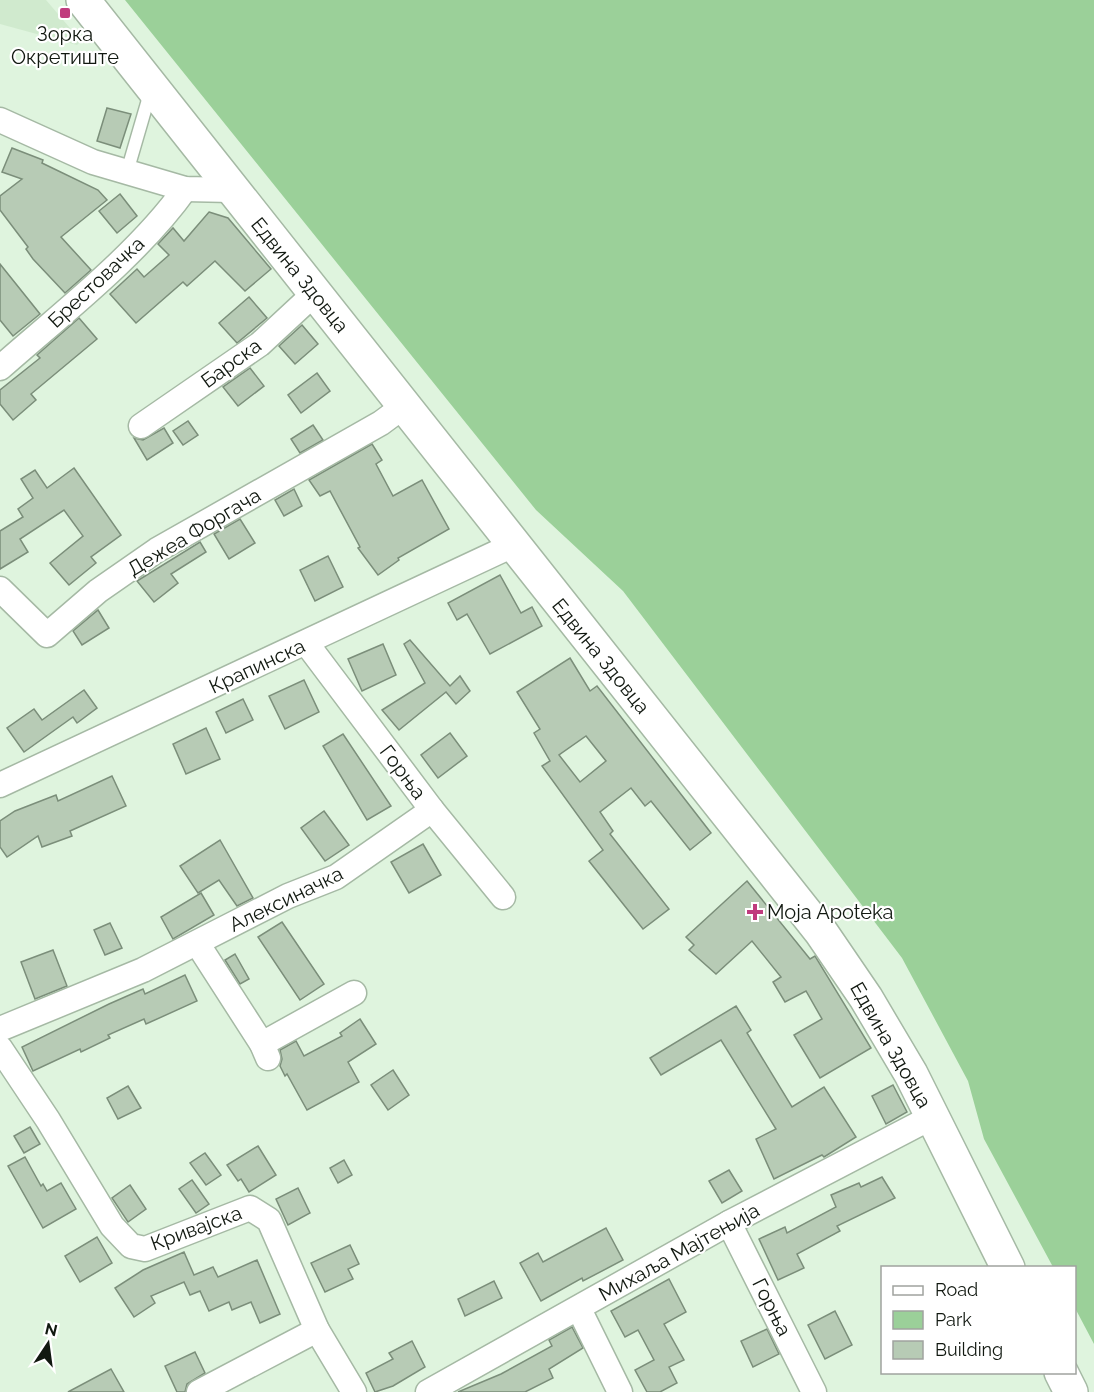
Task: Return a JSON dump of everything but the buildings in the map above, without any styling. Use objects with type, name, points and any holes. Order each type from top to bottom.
[{"type":"main road","name":"Едвина Здовца","points":[[82,0],[149,81],[231,190],[821,932],[866,998],[911,1074],[1007,1266]]},
{"type":"main road","points":[[1063,1374],[1071,1392]]},
{"type":"street","points":[[0,120],[93,162],[185,189],[231,190]]},
{"type":"street","name":"Брестовачка","points":[[0,368],[83,295],[166,215],[185,189]]},
{"type":"street","name":"Барска","points":[[141,426],[260,344],[315,293]]},
{"type":"street","name":"Дежеа Форгача","points":[[0,589],[47,634],[99,591],[157,550],[381,423],[404,406]]},
{"type":"street","name":"Крапинска","points":[[0,785],[307,644],[513,545]]},
{"type":"street","name":"Горња","points":[[307,644],[432,810],[503,897]]},
{"type":"street","name":"Алексиначка","points":[[0,1029],[142,970],[288,896],[336,877],[432,810]]},
{"type":"street","points":[[197,943],[265,1051],[354,993]]},
{"type":"street","name":"Кривајска","points":[[0,1048],[48,1119],[112,1227],[131,1246],[145,1249],[250,1208],[269,1220],[317,1330]]},
{"type":"street","name":"Михаља Мајтењија","points":[[428,1392],[729,1223],[933,1117]]},
{"type":"street","name":"Горња","points":[[729,1223],[814,1392]]},
{"type":"street","points":[[579,1309],[620,1392]]},
{"type":"street","points":[[199,1392],[317,1330],[354,1392]]},
{"type":"lane","points":[[127,172],[149,81]]},
{"type":"shaded area","points":[[0,0],[46,0],[81,41],[77,45],[0,24]]},
{"type":"green space","points":[[125,0],[1094,0],[1094,1344],[1076,1310],[1076,1266],[1052,1266],[984,1139],[968,1081],[902,958],[623,591],[536,510]]},
{"type":"place","name":"Зорка Окретиште","points":[[65,13]]},
{"type":"place","name":"Moja Apoteka","points":[[755,912]]}]
